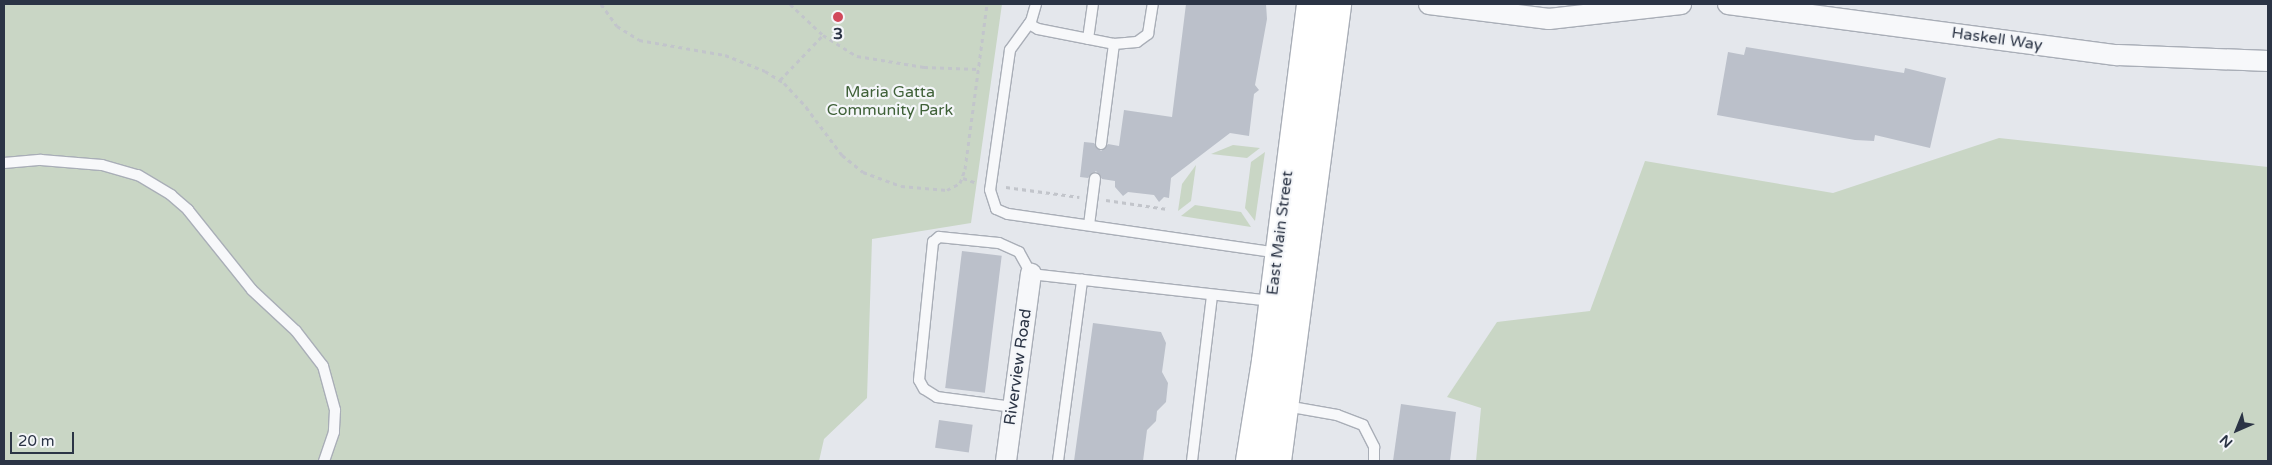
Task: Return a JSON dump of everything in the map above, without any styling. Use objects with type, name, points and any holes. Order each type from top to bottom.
[{"type":"main road","name":"East Main Street","points":[[1250,461],[1266,361],[1278,253],[1311,4]]},
{"type":"main road","name":"East Main Street","points":[[1277,461],[1337,4]]},
{"type":"street","points":[[1429,4],[1549,19],[1589,10],[1682,4]]},
{"type":"street","name":"Haskell Way","points":[[1728,4],[2118,55],[2268,61]]},
{"type":"street","name":"Riverview Road","points":[[1006,461],[1031,274]]},
{"type":"lane","points":[[1036,4],[1029,24],[1010,50],[990,197],[996,209],[1008,214],[1278,253]]},
{"type":"lane","points":[[1088,39],[1092,4]]},
{"type":"lane","points":[[1029,24],[1114,44],[1146,39],[1153,4]]},
{"type":"lane","points":[[1101,144],[1114,44]]},
{"type":"lane","points":[[4,163],[41,160],[102,165],[138,175],[171,195],[188,210],[252,290],[296,331],[323,366],[336,410],[334,432],[324,461]]},
{"type":"lane","points":[[1089,225],[1095,178]]},
{"type":"lane","points":[[1013,407],[937,397],[924,390],[919,380],[933,242],[939,237],[999,243],[1019,252],[1031,274],[1212,296],[1299,302]]},
{"type":"lane","points":[[1058,461],[1082,280]]},
{"type":"lane","points":[[1192,461],[1212,296]]},
{"type":"lane","points":[[1284,406],[1337,415],[1358,422],[1370,434],[1374,461]]},
{"type":"path","points":[[601,4],[617,26],[639,40],[725,55],[780,80],[806,107],[842,155],[862,172],[888,183],[919,189],[947,190],[956,186],[962,178],[987,4]]},
{"type":"path","points":[[790,4],[823,35],[842,49],[876,61],[978,69]]},
{"type":"path","points":[[780,80],[823,35]]},
{"type":"path","points":[[962,178],[977,183]]},
{"type":"path","points":[[1005,186],[1082,198]]},
{"type":"path","points":[[1106,200],[1167,209]]},
{"type":"green space","name":"Maria Gatta Community Park","points":[[4,4],[1002,4],[971,223],[872,239],[867,398],[824,439],[819,461],[4,461]]},
{"type":"green space","points":[[1999,138],[2268,167],[2268,461],[1476,461],[1481,408],[1447,397],[1497,322],[1590,311],[1645,161],[1833,193]]},
{"type":"green space","points":[[1233,145],[1260,148],[1247,158],[1211,154]]},
{"type":"green space","points":[[1265,152],[1255,221],[1245,208],[1251,162]]},
{"type":"green space","points":[[1196,165],[1191,201],[1178,211],[1182,184]]},
{"type":"green space","points":[[1195,205],[1241,212],[1251,227],[1181,216]]},
{"type":"building","points":[[1186,4],[1266,4],[1267,19],[1255,85],[1259,90],[1254,94],[1249,136],[1230,133],[1171,178],[1169,198],[1164,197],[1159,202],[1154,195],[1128,192],[1123,196],[1115,187],[1115,181],[1102,179],[1096,171],[1088,178],[1080,177],[1084,142],[1094,143],[1101,151],[1108,144],[1119,146],[1124,110],[1172,117]]},
{"type":"building","points":[[1746,47],[1904,73],[1905,68],[1946,78],[1930,148],[1875,135],[1874,141],[1855,140],[1717,115],[1728,52],[1744,55]]},
{"type":"building","points":[[962,251],[1002,256],[985,393],[945,388]]},
{"type":"building","points":[[1093,323],[1161,332],[1166,343],[1162,372],[1168,383],[1166,402],[1157,411],[1156,421],[1147,430],[1143,461],[1074,461]]},
{"type":"building","points":[[1401,404],[1456,412],[1450,461],[1393,461]]},
{"type":"building","points":[[939,420],[973,425],[969,452],[935,448]]},
{"type":"place","name":"3","points":[[838,17]]}]
